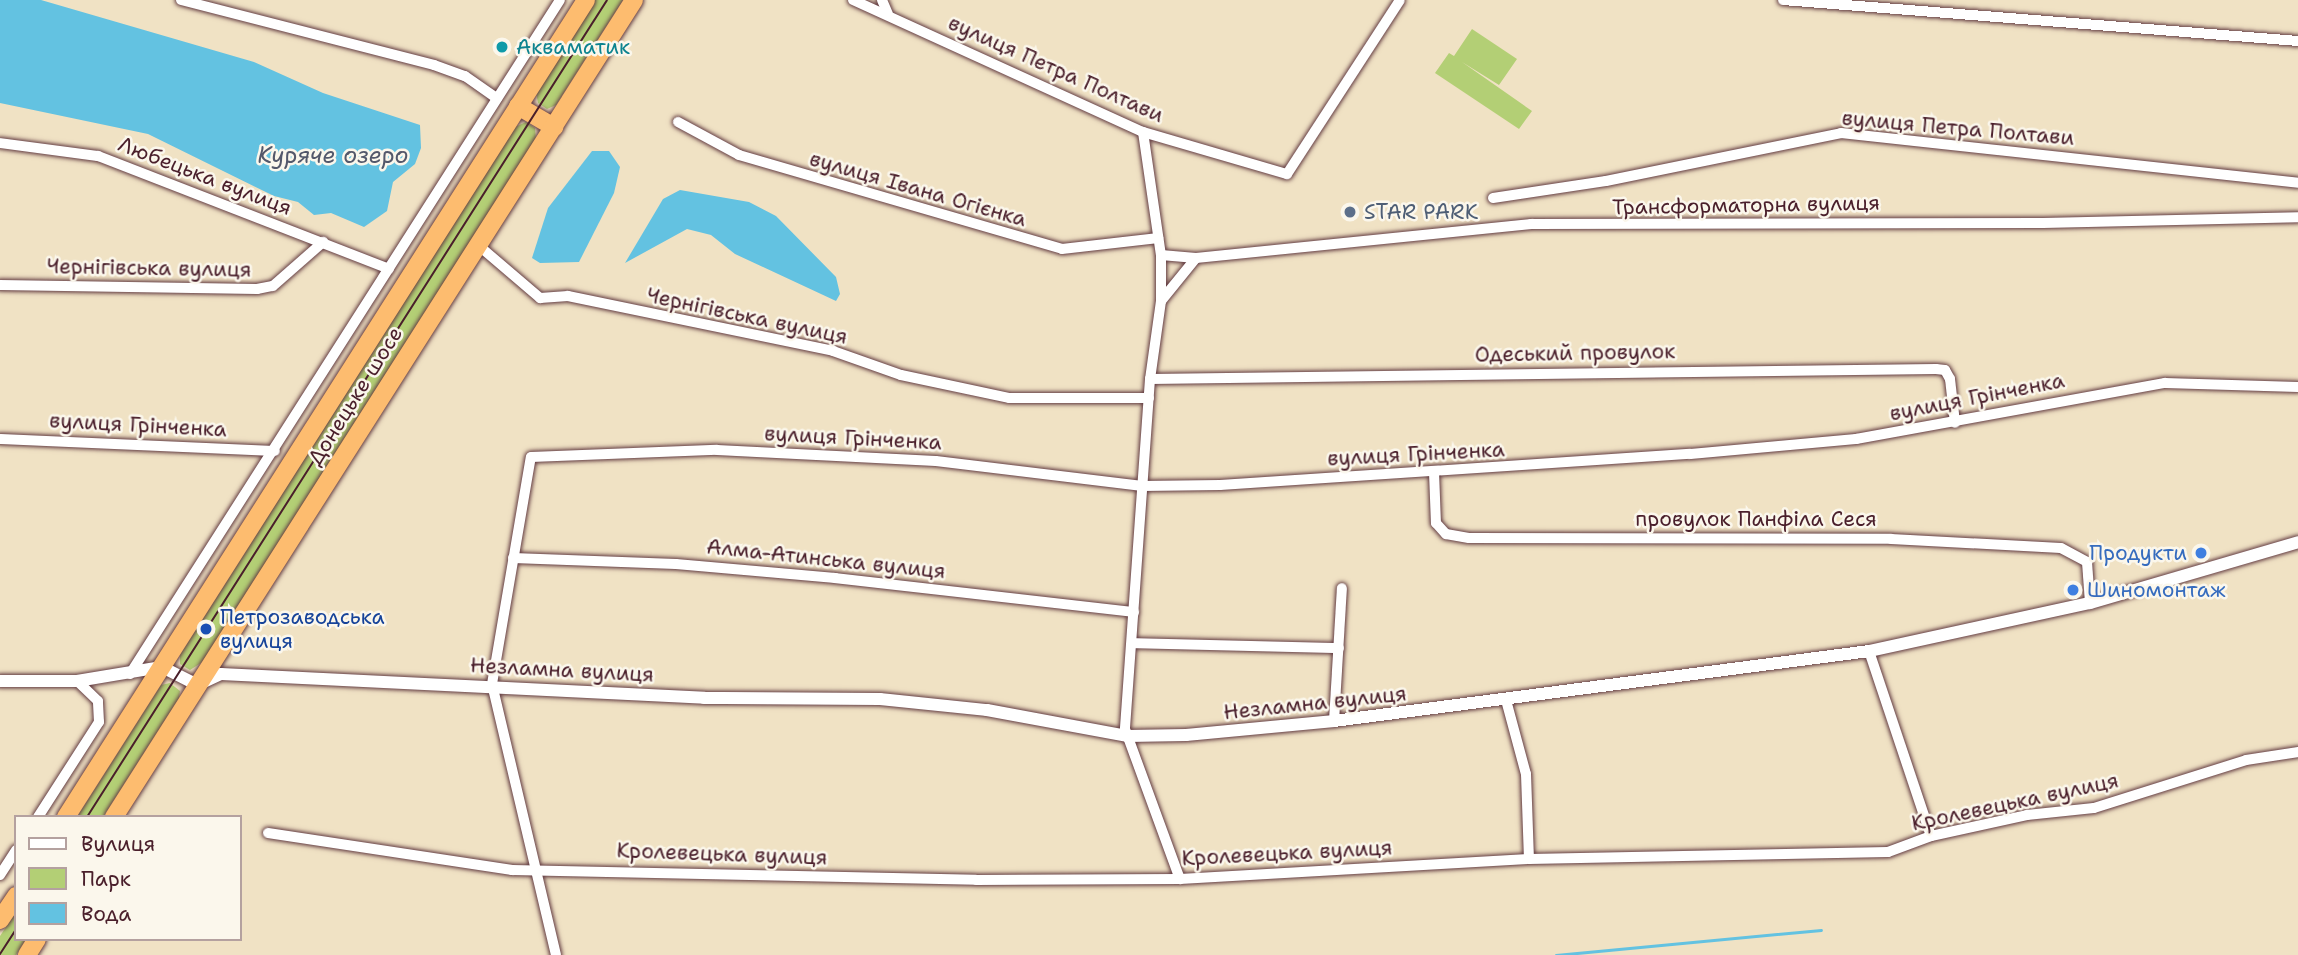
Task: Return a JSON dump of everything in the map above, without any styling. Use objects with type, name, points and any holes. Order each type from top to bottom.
[{"type":"highway","name":"Донецьке шосе","points":[[67,815],[586,0]]},
{"type":"highway","name":"Донецьке шосе","points":[[115,815],[634,0]]},
{"type":"highway","points":[[518,106],[554,127]]},
{"type":"highway","points":[[0,920],[14,898]]},
{"type":"street","points":[[181,0],[434,65],[465,76],[497,98]]},
{"type":"street","name":"Донецьке шосе","points":[[130,674],[275,452],[560,0]]},
{"type":"street","name":"вулиця Петра Полтави","points":[[853,0],[1143,132],[1287,174],[1400,0]]},
{"type":"street","points":[[882,0],[888,15]]},
{"type":"street","points":[[1783,0],[2298,41]]},
{"type":"street","name":"вулиця Івана Огієнка","points":[[678,122],[739,155],[1062,249],[1158,238]]},
{"type":"street","points":[[1143,132],[1161,255],[1161,301],[1150,379],[1127,736],[1180,879]]},
{"type":"street","name":"вулиця Петра Полтави","points":[[1493,198],[1606,181],[1841,133],[2298,183]]},
{"type":"street","name":"Любецька вулиця","points":[[0,144],[98,156],[124,170],[213,197],[389,269]]},
{"type":"street","name":"Трансформаторна вулиця","points":[[1161,255],[1196,258],[1531,225],[2043,223],[2298,217]]},
{"type":"street","name":"Чернігівська вулиця","points":[[0,285],[257,289],[273,286],[323,242]]},
{"type":"street","name":"Чернігівська вулиця","points":[[478,245],[540,298],[568,296],[833,351],[901,375],[1009,398],[1094,401],[1149,398]]},
{"type":"street","points":[[400,251],[418,262]]},
{"type":"street","points":[[1161,301],[1196,258]]},
{"type":"street","name":"Одеський провулок","points":[[1150,379],[1936,369],[1945,370],[1950,379],[1955,423]]},
{"type":"street","name":"вулиця Грінченка","points":[[513,558],[531,457],[744,452],[936,461],[1142,486],[1434,472],[1856,439],[2165,383],[2298,387]]},
{"type":"street","name":"вулиця Грінченка","points":[[0,439],[275,452]]},
{"type":"street","name":"провулок Панфіла Сеся","points":[[1434,472],[1436,523],[1446,534],[1469,538],[1891,539],[2061,548],[2087,562],[2090,603]]},
{"type":"street","name":"Незламна вулиця","points":[[197,685],[221,674],[492,684],[704,698],[936,703],[1127,736],[1335,721],[1869,651],[2090,603],[2298,542]]},
{"type":"street","points":[[513,558],[492,684],[556,955]]},
{"type":"street","name":"Алма-Атинська вулиця","points":[[513,558],[676,564],[835,578],[1134,612]]},
{"type":"street","points":[[1335,721],[1342,588]]},
{"type":"street","points":[[1132,643],[1339,648]]},
{"type":"street","points":[[1869,651],[1931,836]]},
{"type":"street","points":[[0,681],[77,681],[162,667],[197,685]]},
{"type":"street","points":[[39,815],[99,722],[98,701],[77,681]]},
{"type":"street","points":[[1506,700],[1526,774],[1529,859]]},
{"type":"street","name":"Кролевецька вулиця","points":[[268,833],[512,870],[536,868],[976,880],[1180,879],[1529,859],[1888,852],[1931,836],[2027,815],[2094,808],[2246,760],[2298,752]]},
{"type":"street","points":[[0,875],[14,854]]},
{"type":"green space","points":[[595,0],[623,0],[556,105],[547,109],[538,103],[536,92]]},
{"type":"green space","points":[[1472,29],[1517,59],[1499,85],[1462,62],[1532,111],[1519,129],[1435,73],[1449,53],[1454,56]]},
{"type":"green space","points":[[526,122],[535,128],[536,140],[204,661],[190,670],[180,664],[180,655],[515,127]]},
{"type":"green space","points":[[170,683],[180,691],[179,698],[104,815],[78,815],[161,685]]},
{"type":"green space","points":[[14,915],[14,941],[25,941],[16,955],[0,955],[0,936]]},
{"type":"water","name":"Куряче озеро","points":[[0,0],[41,0],[254,62],[323,93],[420,125],[421,148],[415,164],[393,182],[387,211],[364,227],[331,213],[314,215],[298,202],[274,196],[148,134],[0,103]]},
{"type":"water","points":[[592,151],[609,151],[620,167],[614,193],[579,262],[540,263],[532,258],[548,208]]},
{"type":"water","points":[[680,190],[749,202],[776,216],[836,277],[840,294],[836,301],[735,254],[711,235],[687,229],[625,263],[663,199]]},
{"type":"waterway","points":[[1556,955],[1821,930]]},
{"type":"tram line","points":[[88,815],[607,0]]},
{"type":"tram line","points":[[0,954],[14,932]]},
{"type":"place","name":"Акваматик","points":[[502,47]]},
{"type":"place","name":"STAR PARK","points":[[1350,212]]},
{"type":"place","name":"Продукти","points":[[2201,553]]},
{"type":"place","name":"Шиномонтаж","points":[[2073,590]]},
{"type":"place","name":"Петрозаводська вулиця","points":[[206,629]]}]
